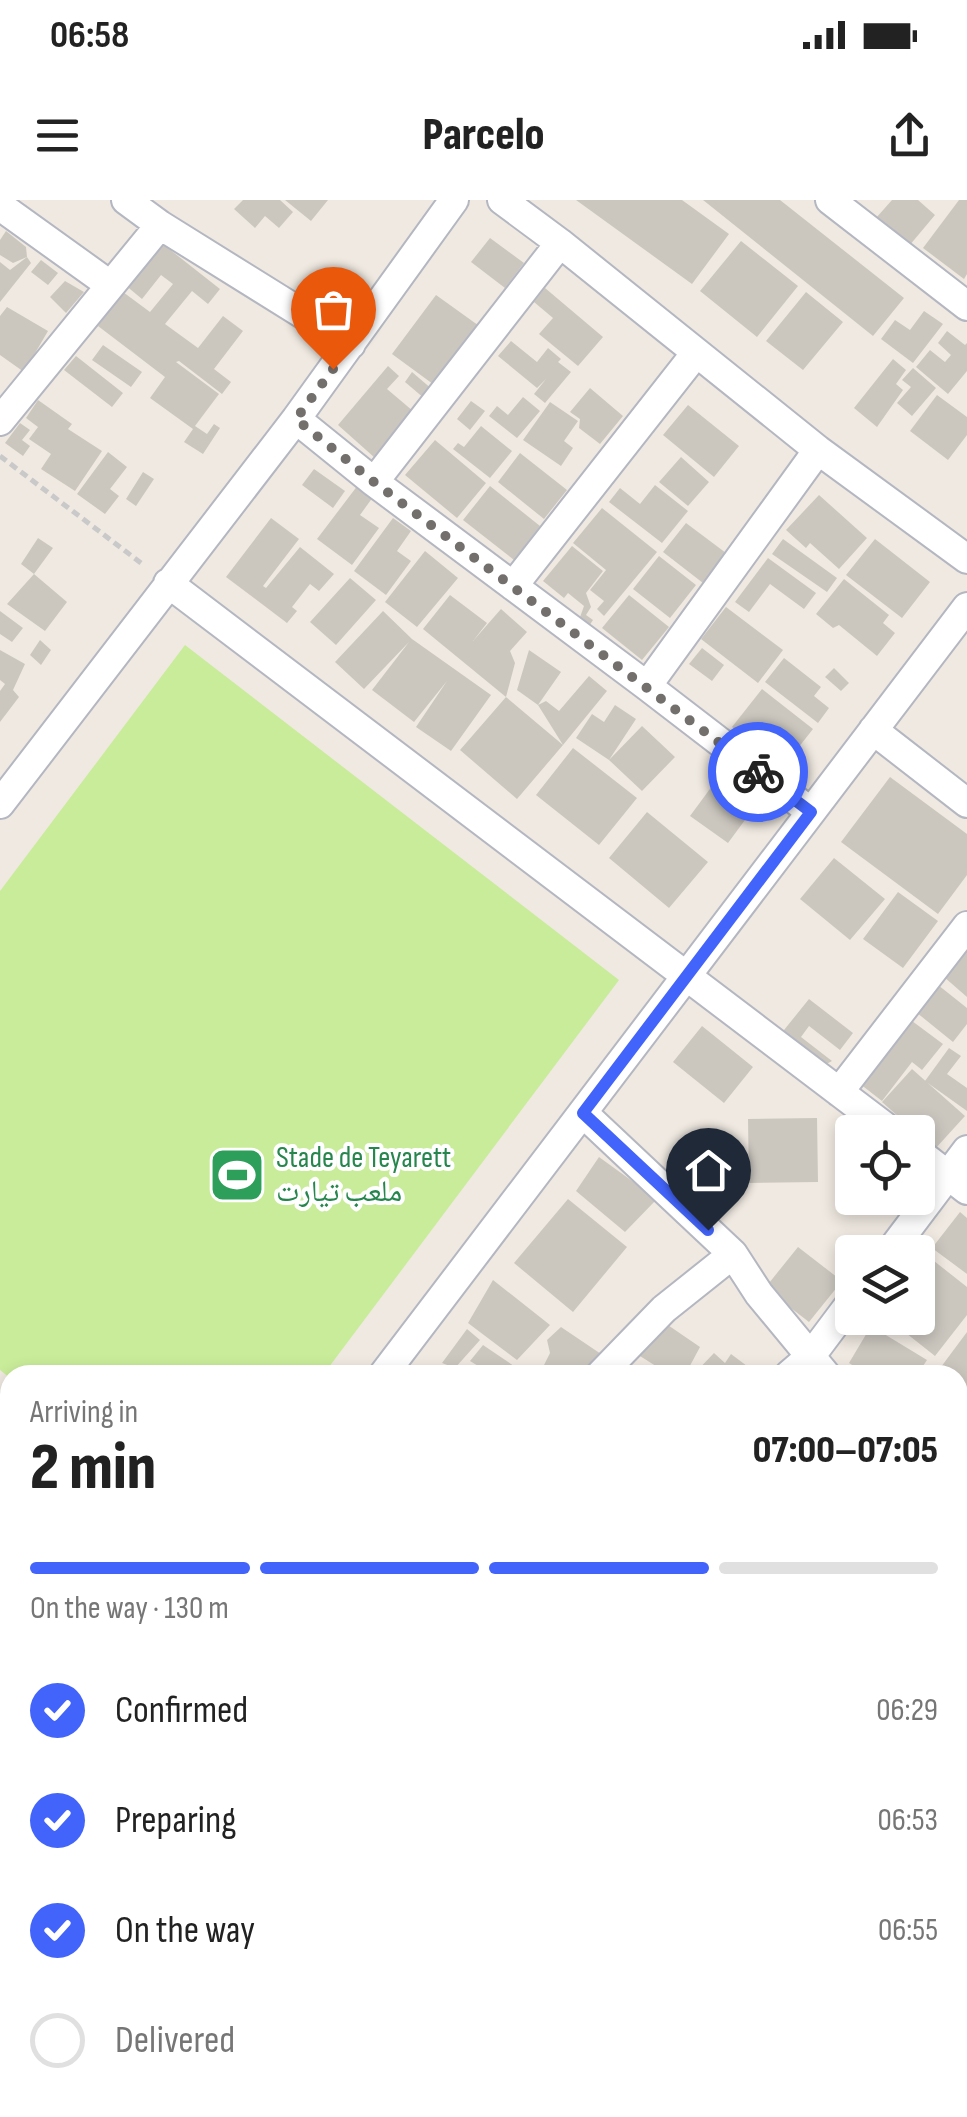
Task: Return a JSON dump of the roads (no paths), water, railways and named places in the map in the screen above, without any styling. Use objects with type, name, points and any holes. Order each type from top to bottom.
[{"type":"street","points":[[126,200],[351,344]]},
{"type":"street","points":[[0,804],[296,419],[454,200]]},
{"type":"street","points":[[502,200],[818,450],[967,559]]},
{"type":"street","points":[[847,205],[967,306]]},
{"type":"street","points":[[0,206],[110,285]]},
{"type":"street","points":[[0,421],[160,225]]},
{"type":"street","points":[[374,482],[560,243]]},
{"type":"street","points":[[512,586],[696,353]]},
{"type":"street","points":[[296,419],[811,812]]},
{"type":"street","points":[[647,686],[818,450]]},
{"type":"street","points":[[168,583],[869,1115]]},
{"type":"street","points":[[391,1365],[967,606]]},
{"type":"street","points":[[873,730],[967,803]]},
{"type":"street","points":[[839,1092],[967,926]]},
{"type":"street","points":[[583,1113],[733,1254],[805,1365]]},
{"type":"street","points":[[907,1235],[958,1183],[967,1150]]},
{"type":"street","points":[[935,1165],[958,1183]]},
{"type":"street","points":[[610,1365],[664,1309],[733,1254]]},
{"type":"street","points":[[811,1365],[835,1328]]},
{"type":"place","name":"Stade de Teyarett ملعب تيارت","points":[[237,1175]]}]
